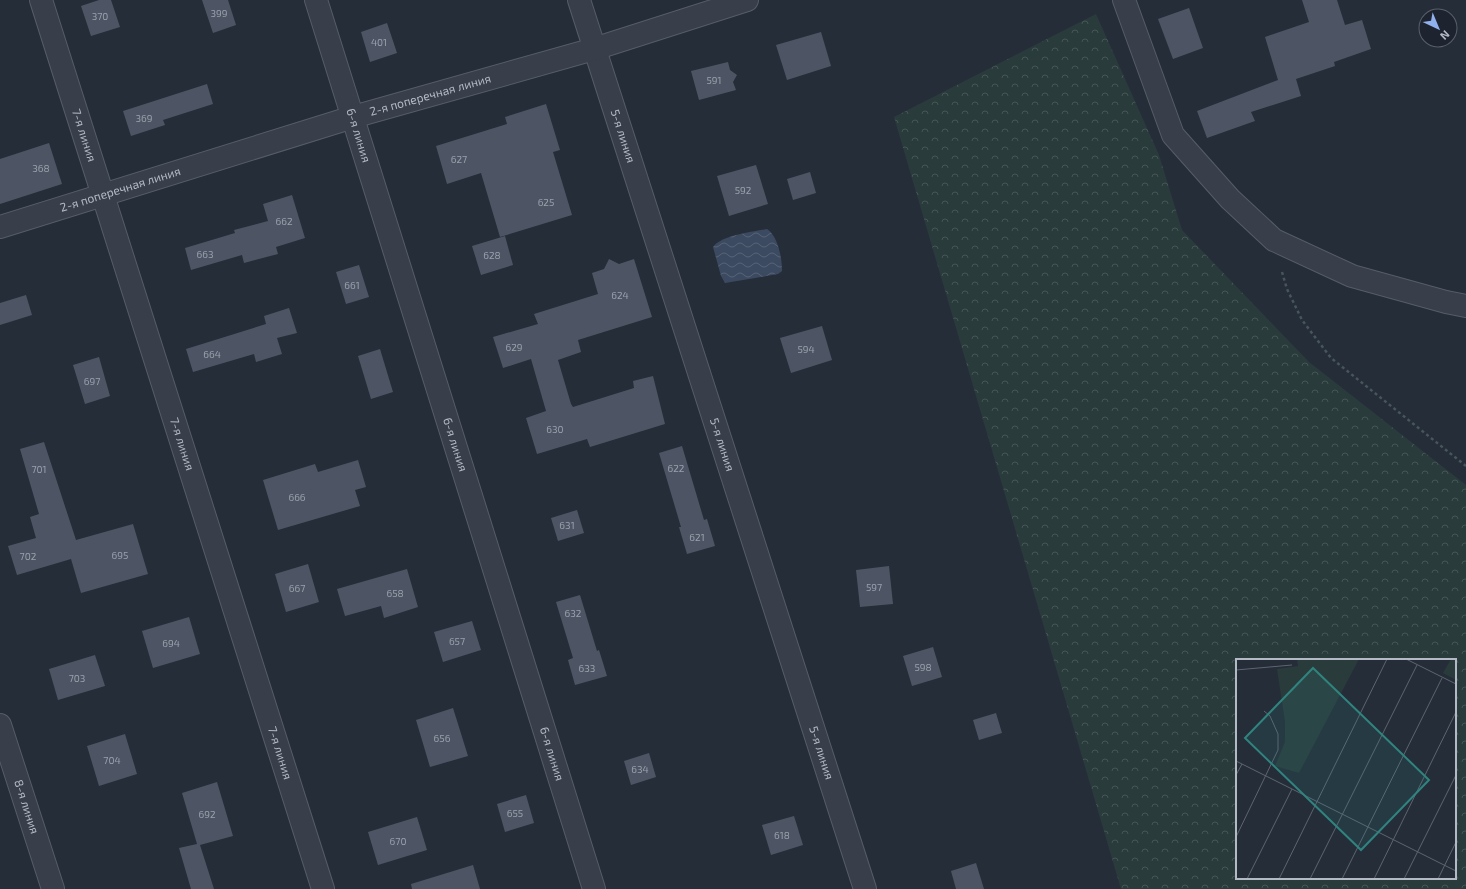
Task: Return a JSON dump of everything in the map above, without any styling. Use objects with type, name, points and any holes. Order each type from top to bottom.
[{"type":"street","name":"7-я линия","points":[[41,0],[323,889]]},
{"type":"street","name":"6-я линия","points":[[316,0],[594,889]]},
{"type":"street","name":"5-я линия","points":[[579,0],[865,889]]},
{"type":"street","name":"2-я поперечная линия","points":[[0,227],[353,117],[594,49],[747,0]]},
{"type":"street","points":[[1124,0],[1173,135],[1230,199],[1274,240],[1352,276],[1446,302],[1466,306]]},
{"type":"street","name":"8-я линия","points":[[0,725],[52,889]]},
{"type":"path","points":[[1274,240],[1287,290],[1302,320],[1330,358],[1466,466]]},
{"type":"green space","points":[[1096,14],[1159,155],[1182,230],[1309,362],[1466,485],[1466,889],[1121,889],[894,117]]},
{"type":"water","points":[[767,229],[771,232],[777,242],[782,271],[778,274],[725,283],[721,276],[713,247],[717,243],[730,237]]},
{"type":"building","points":[[99,0],[111,0],[120,27],[91,36],[81,6]]},
{"type":"building","points":[[202,0],[228,0],[236,25],[213,33]]},
{"type":"building","points":[[1302,0],[1337,0],[1345,25],[1362,20],[1371,49],[1334,62],[1335,66],[1296,79],[1301,96],[1251,112],[1255,121],[1207,138],[1197,111],[1278,80],[1265,37],[1309,22]]},
{"type":"building","points":[[1189,8],[1203,48],[1173,59],[1158,19]]},
{"type":"building","points":[[387,23],[397,53],[370,62],[361,32]]},
{"type":"building","points":[[821,32],[831,66],[787,80],[776,45]]},
{"type":"building","points":[[728,62],[730,70],[737,75],[733,82],[736,90],[699,100],[691,71]]},
{"type":"building","points":[[207,84],[213,104],[163,120],[165,125],[131,136],[123,111]]},
{"type":"building","points":[[546,104],[560,150],[553,152],[572,215],[500,237],[481,173],[447,184],[436,146],[507,124],[505,117]]},
{"type":"building","points":[[49,143],[62,184],[0,204],[0,159]]},
{"type":"building","points":[[756,165],[768,204],[729,216],[717,176]]},
{"type":"building","points":[[810,172],[816,193],[793,200],[787,179]]},
{"type":"building","points":[[292,195],[305,238],[276,247],[278,254],[244,263],[242,255],[191,270],[185,248],[235,233],[234,230],[268,221],[263,204]]},
{"type":"building","points":[[505,236],[513,265],[481,275],[472,246]]},
{"type":"building","points":[[609,259],[619,264],[634,259],[652,317],[578,340],[581,352],[558,360],[571,404],[573,407],[634,388],[633,381],[653,376],[665,424],[590,447],[587,439],[537,454],[526,418],[546,411],[531,359],[503,368],[493,337],[538,324],[534,314],[598,294],[592,273],[604,269]]},
{"type":"building","points":[[359,265],[369,297],[346,304],[336,272]]},
{"type":"building","points":[[26,295],[32,315],[0,325],[0,303]]},
{"type":"building","points":[[289,308],[297,333],[277,338],[282,354],[256,362],[254,354],[193,372],[186,349],[266,324],[264,316]]},
{"type":"building","points":[[822,326],[832,360],[791,373],[780,338]]},
{"type":"building","points":[[380,349],[393,392],[371,399],[358,356]]},
{"type":"building","points":[[99,357],[110,396],[85,404],[73,365]]},
{"type":"building","points":[[44,442],[76,540],[133,524],[148,574],[81,593],[71,559],[17,575],[8,546],[36,538],[30,517],[39,514],[20,449]]},
{"type":"building","points":[[682,446],[704,520],[707,519],[715,546],[687,554],[679,527],[681,527],[659,453]]},
{"type":"building","points":[[358,460],[366,487],[355,490],[360,506],[278,530],[263,480],[315,464],[318,472]]},
{"type":"building","points":[[577,510],[584,533],[558,541],[551,518]]},
{"type":"building","points":[[308,564],[319,602],[286,612],[275,574]]},
{"type":"building","points":[[889,566],[893,604],[860,607],[856,570]]},
{"type":"building","points":[[407,569],[418,607],[384,618],[381,606],[345,616],[337,589]]},
{"type":"building","points":[[580,595],[597,651],[599,650],[607,676],[575,685],[568,660],[573,658],[556,602]]},
{"type":"building","points":[[189,617],[200,654],[153,668],[142,631]]},
{"type":"building","points":[[472,621],[481,650],[443,662],[434,632]]},
{"type":"building","points":[[933,647],[942,677],[912,686],[903,656]]},
{"type":"building","points":[[95,655],[105,686],[58,700],[49,669]]},
{"type":"building","points":[[453,708],[468,756],[430,767],[416,720]]},
{"type":"building","points":[[996,713],[1002,733],[979,740],[973,720]]},
{"type":"building","points":[[125,734],[137,774],[99,786],[87,746]]},
{"type":"building","points":[[649,753],[656,777],[631,785],[624,761]]},
{"type":"building","points":[[217,782],[233,836],[200,845],[214,889],[191,889],[179,848],[197,844],[182,793]]},
{"type":"building","points":[[526,795],[534,823],[505,832],[497,804]]},
{"type":"building","points":[[794,816],[803,845],[771,855],[762,825]]},
{"type":"building","points":[[417,817],[427,850],[378,865],[368,832]]},
{"type":"building","points":[[976,863],[984,889],[956,889],[951,871]]},
{"type":"building","points":[[473,865],[480,889],[412,889],[411,884]]}]
